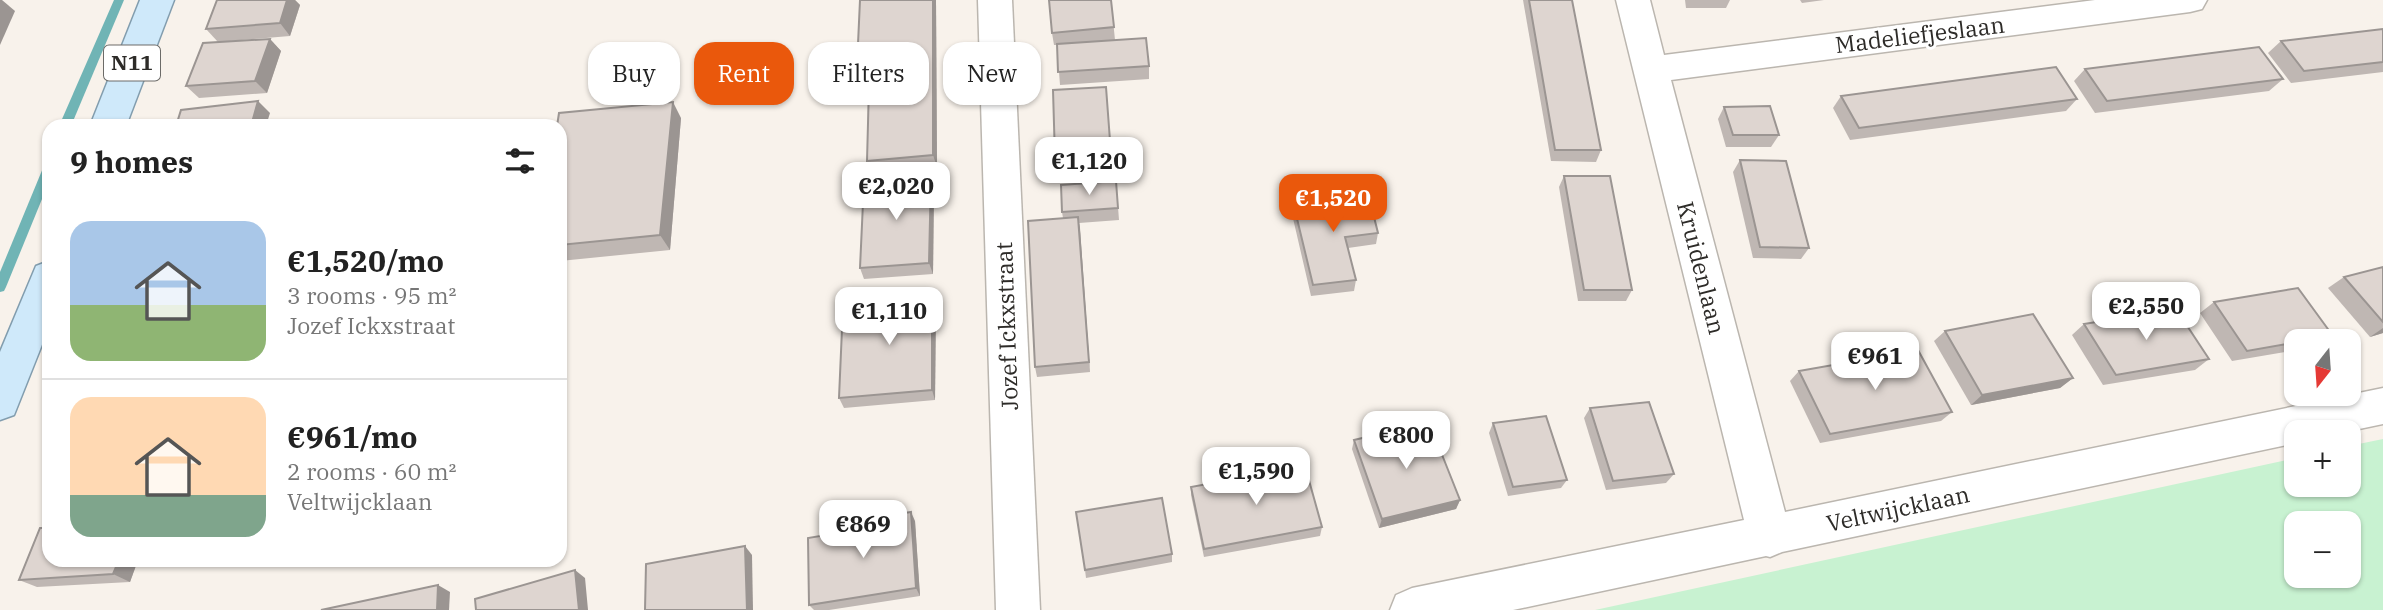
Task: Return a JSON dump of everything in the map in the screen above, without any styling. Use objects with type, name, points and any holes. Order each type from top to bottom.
[{"type":"main road","name":"N11","points":[[111,119],[157,0]]},
{"type":"main road","points":[[0,402],[42,294]]},
{"type":"street","name":"Jozef Ickxstraat","points":[[995,0],[1017,610]]},
{"type":"street","name":"Kruidenlaan","points":[[1633,0],[1770,537]]},
{"type":"street","name":"Madeliefjeslaan","points":[[1650,70],[2190,0]]},
{"type":"street","name":"Veltwijcklaan","points":[[1412,610],[1770,537],[2383,406]]},
{"type":"green space","points":[[2383,439],[2383,610],[1595,610],[2284,461],[2284,497],[2361,497],[2361,444]]},
{"type":"building","points":[[217,0],[287,0],[280,23],[206,29]]},
{"type":"building","points":[[860,0],[933,0],[933,155],[867,161],[868,105],[929,105],[929,42],[858,42]]},
{"type":"building","points":[[1049,0],[1111,0],[1114,27],[1052,33]]},
{"type":"building","points":[[1529,0],[1572,0],[1601,150],[1555,150]]},
{"type":"building","points":[[2383,29],[2383,62],[2304,71],[2281,41]]},
{"type":"building","points":[[1146,38],[1149,66],[1058,72],[1057,44]]},
{"type":"building","points":[[270,39],[255,81],[186,86],[203,43]]},
{"type":"building","points":[[2259,47],[2283,79],[2107,101],[2085,69]]},
{"type":"building","points":[[2056,67],[2077,99],[1859,128],[1841,96]]},
{"type":"building","points":[[1106,87],[1111,154],[1055,158],[1053,90]]},
{"type":"building","points":[[258,101],[253,119],[178,119],[181,110]]},
{"type":"building","points":[[642,105],[673,105],[660,235],[567,244],[567,119],[558,119],[559,113]]},
{"type":"building","points":[[1770,106],[1779,135],[1733,135],[1724,107]]},
{"type":"building","points":[[1740,160],[1786,161],[1809,248],[1760,247]]},
{"type":"building","points":[[931,176],[929,263],[860,268],[864,181]]},
{"type":"building","points":[[1564,176],[1610,176],[1632,290],[1584,290]]},
{"type":"building","points":[[1116,181],[1118,208],[1062,212],[1061,185]]},
{"type":"building","points":[[1368,193],[1378,233],[1345,237],[1356,280],[1313,285],[1293,202]]},
{"type":"building","points":[[1078,217],[1089,362],[1035,367],[1028,221]]},
{"type":"building","points":[[2383,267],[2383,322],[2344,277]]},
{"type":"building","points":[[2298,288],[2328,329],[2284,329],[2284,345],[2247,351],[2214,302]]},
{"type":"building","points":[[932,291],[932,390],[839,398],[842,329],[863,327],[864,296]]},
{"type":"building","points":[[2176,309],[2209,359],[2116,375],[2084,324]]},
{"type":"building","points":[[2033,314],[2073,378],[1982,395],[1945,331]]},
{"type":"building","points":[[1918,350],[1952,412],[1830,434],[1799,371]]},
{"type":"building","points":[[1649,402],[1674,474],[1613,481],[1590,408]]},
{"type":"building","points":[[1546,416],[1567,480],[1513,487],[1493,423]]},
{"type":"building","points":[[1429,422],[1460,500],[1382,519],[1354,440]]},
{"type":"building","points":[[1305,466],[1322,527],[1204,549],[1191,487]]},
{"type":"building","points":[[1162,498],[1172,554],[1085,570],[1076,512]]},
{"type":"building","points":[[911,512],[916,588],[809,605],[808,538],[856,530],[856,521]]},
{"type":"building","points":[[40,528],[42,567],[116,567],[113,574],[19,580]]},
{"type":"building","points":[[745,546],[747,610],[645,610],[646,564]]},
{"type":"building","points":[[575,570],[579,610],[476,610],[475,599]]},
{"type":"building","points":[[438,585],[437,610],[321,610]]},
{"type":"waterway","points":[[68,119],[119,0]]},
{"type":"waterway","points":[[0,287],[42,185]]}]
